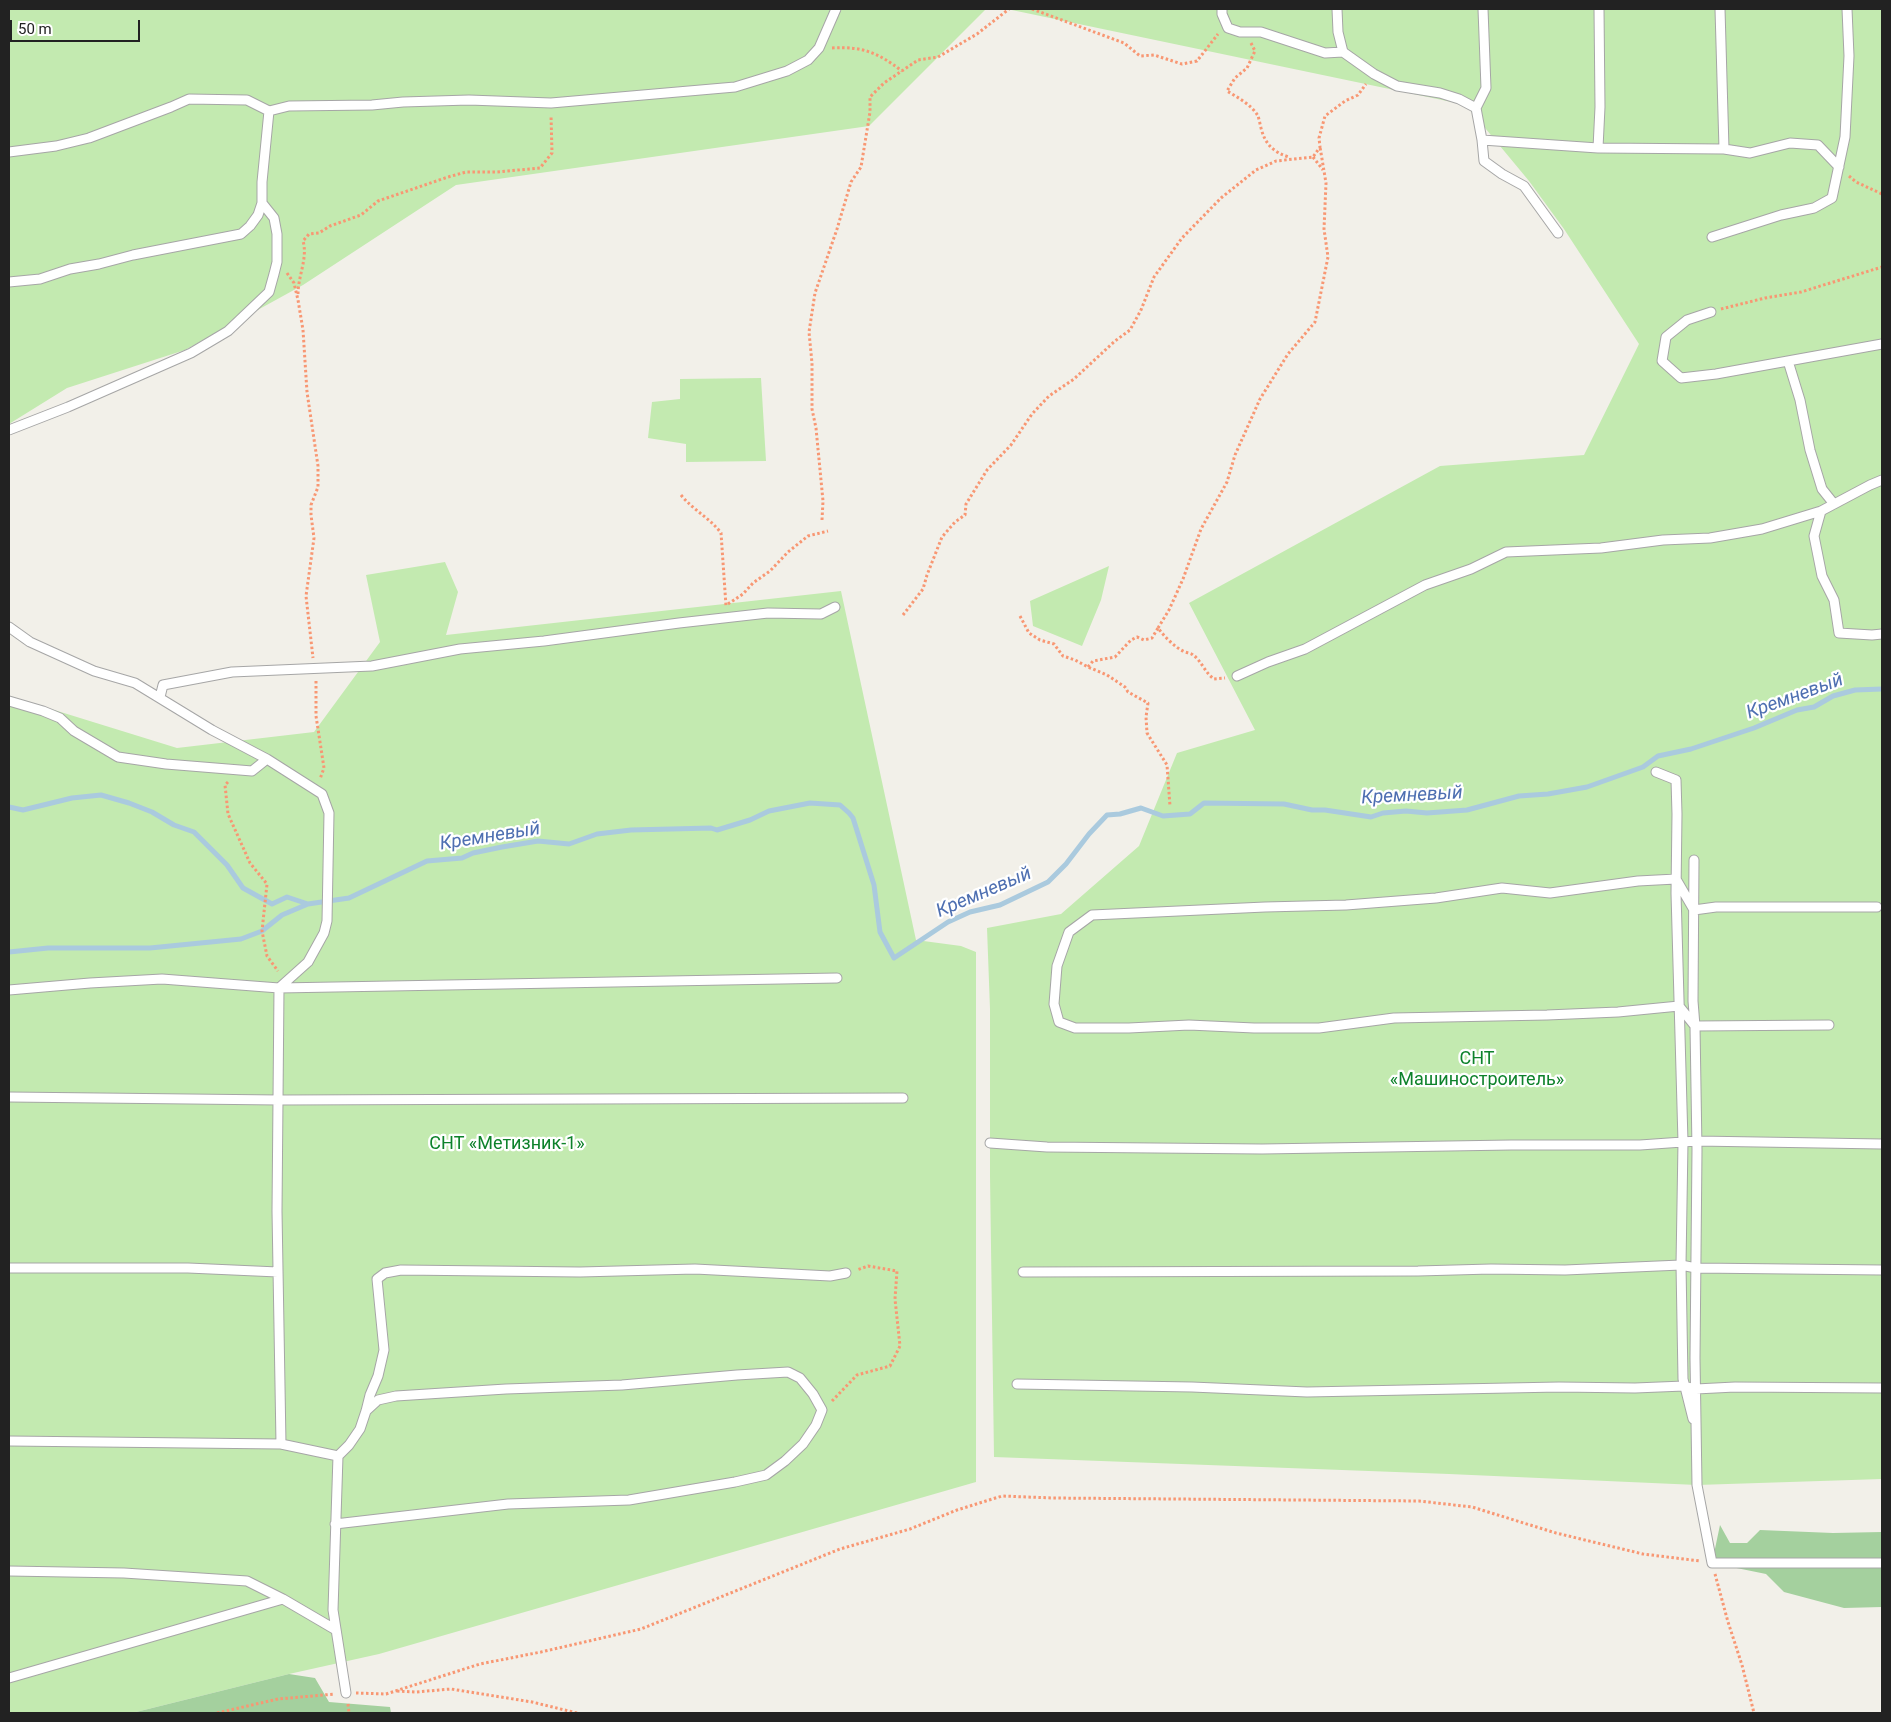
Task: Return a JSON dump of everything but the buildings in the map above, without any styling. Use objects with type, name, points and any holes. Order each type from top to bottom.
[{"type":"lane","points":[[9,152],[56,146],[89,138],[155,114],[189,99],[247,100],[269,111],[289,106],[372,105],[469,100],[551,103],[735,87],[787,71],[808,60],[819,48],[836,9]]},
{"type":"lane","points":[[1222,9],[1222,14],[1228,28],[1240,32],[1262,32],[1326,53],[1343,52],[1374,74],[1396,86],[1440,93],[1459,99],[1476,108]]},
{"type":"lane","points":[[1337,9],[1338,32],[1343,52]]},
{"type":"lane","points":[[1483,9],[1486,88],[1476,108],[1484,161],[1524,186],[1558,233]]},
{"type":"lane","points":[[1598,148],[1600,107],[1599,9]]},
{"type":"lane","points":[[1720,9],[1724,90],[1724,149]]},
{"type":"lane","points":[[1712,237],[1782,215],[1814,208],[1832,198],[1845,137],[1849,56],[1847,9]]},
{"type":"lane","points":[[9,282],[40,279],[70,269],[241,234],[258,215],[262,203],[262,182],[269,111]]},
{"type":"lane","points":[[1482,140],[1598,148],[1724,149],[1750,153],[1790,143],[1818,144],[1839,167]]},
{"type":"lane","points":[[9,430],[68,407],[190,353],[228,331],[269,292],[277,262],[274,218],[262,203]]},
{"type":"lane","points":[[1711,312],[1687,320],[1666,337],[1662,361],[1681,378],[1716,374],[1882,344]]},
{"type":"lane","points":[[1788,361],[1800,400],[1810,450],[1822,489],[1834,504]]},
{"type":"lane","points":[[1237,676],[1268,662],[1305,649],[1425,585],[1471,569],[1506,552],[1592,549],[1663,540],[1710,538],[1762,528],[1821,511],[1882,480]]},
{"type":"lane","points":[[1821,511],[1814,536],[1822,576],[1834,600],[1839,632],[1882,634]]},
{"type":"lane","points":[[160,697],[163,684],[232,672],[372,666],[460,649],[544,641],[724,617],[768,613],[821,614],[835,607]]},
{"type":"lane","points":[[9,627],[30,642],[94,671],[135,683],[212,730],[268,759],[322,794],[328,814],[327,921],[324,933],[308,962],[279,988],[278,1272],[281,1444]]},
{"type":"lane","points":[[9,702],[43,711],[60,718],[74,731],[118,757],[166,764],[252,771],[268,759]]},
{"type":"lane","points":[[1656,772],[1676,780],[1676,879],[1683,1142],[1681,1265],[1683,1379],[1696,1433]]},
{"type":"lane","points":[[1694,860],[1692,1001],[1696,1026],[1697,1485],[1712,1562],[1882,1562]]},
{"type":"lane","points":[[1676,879],[1694,910]]},
{"type":"lane","points":[[1676,879],[1638,881],[1550,893],[1502,888],[1436,898],[1346,905],[1092,915],[1069,932],[1057,966],[1054,1004],[1060,1022],[1075,1028],[1189,1025],[1319,1028],[1394,1018],[1618,1012],[1679,1006]]},
{"type":"lane","points":[[1694,910],[1716,907],[1877,907]]},
{"type":"lane","points":[[9,990],[162,979],[279,988],[837,978]]},
{"type":"lane","points":[[1679,1006],[1696,1026]]},
{"type":"lane","points":[[1696,1026],[1829,1025]]},
{"type":"lane","points":[[9,1097],[279,1100],[903,1098]]},
{"type":"lane","points":[[990,1143],[1047,1147],[1262,1149],[1640,1145],[1697,1141],[1882,1144]]},
{"type":"lane","points":[[1023,1272],[1565,1270],[1681,1265],[1696,1268],[1882,1270]]},
{"type":"lane","points":[[9,1268],[188,1268],[278,1272]]},
{"type":"lane","points":[[346,1693],[333,1610],[338,1456],[349,1445],[360,1429],[378,1376],[384,1350],[377,1279],[385,1273],[401,1270],[580,1272],[696,1270],[830,1276],[846,1273]]},
{"type":"lane","points":[[336,1524],[508,1504],[629,1500],[766,1475],[803,1444],[816,1425],[822,1410],[813,1394],[800,1378],[788,1372],[622,1385],[506,1389],[396,1396],[378,1400],[366,1411]]},
{"type":"lane","points":[[1018,1384],[1192,1386],[1306,1392],[1559,1386],[1635,1388],[1684,1386],[1696,1389],[1735,1386],[1882,1388]]},
{"type":"lane","points":[[9,1440],[281,1444],[338,1456]]},
{"type":"lane","points":[[9,1572],[124,1573],[247,1581],[283,1599],[336,1630]]},
{"type":"lane","points":[[9,1678],[283,1599]]},
{"type":"path","points":[[822,520],[823,501],[816,428],[812,409],[812,363],[808,332],[815,293],[851,182],[861,167],[870,112],[870,97],[884,83],[918,60],[938,57],[977,34],[1008,9]]},
{"type":"path","points":[[1032,9],[1124,43],[1140,56],[1154,55],[1182,64],[1197,61],[1217,34],[1228,28]]},
{"type":"path","points":[[1240,32],[1249,40],[1254,51],[1247,68],[1236,78],[1228,90],[1258,116],[1261,131],[1268,145],[1277,154],[1292,158]]},
{"type":"path","points":[[819,48],[858,48],[881,56],[902,71]]},
{"type":"path","points":[[1088,667],[1092,661],[1115,658],[1130,640],[1137,637],[1144,640],[1152,638],[1169,610],[1183,579],[1201,529],[1227,482],[1235,455],[1260,399],[1288,354],[1315,322],[1328,257],[1324,229],[1326,196],[1319,138],[1325,116],[1345,101],[1358,95],[1374,74]]},
{"type":"path","points":[[298,300],[298,280],[306,250],[303,241],[309,234],[319,233],[330,226],[361,215],[378,201],[448,177],[466,172],[497,172],[540,168],[552,153],[551,103]]},
{"type":"path","points":[[903,615],[923,589],[942,537],[955,522],[965,515],[966,504],[987,470],[1011,446],[1032,414],[1049,396],[1074,379],[1130,330],[1142,310],[1154,277],[1182,238],[1221,198],[1256,170],[1276,160],[1313,157],[1320,148]]},
{"type":"path","points":[[1313,157],[1324,171]]},
{"type":"path","points":[[1839,167],[1856,182],[1882,194]]},
{"type":"path","points":[[277,262],[294,283],[298,300],[307,392],[318,466],[318,487],[311,505],[314,538],[306,596],[314,668],[316,716],[324,768],[320,780],[322,794]]},
{"type":"path","points":[[1711,312],[1764,298],[1801,292],[1882,267]]},
{"type":"path","points":[[681,495],[694,510],[715,525],[721,533],[726,606],[724,617]]},
{"type":"path","points":[[726,606],[743,594],[752,583],[770,571],[788,552],[808,536],[828,531]]},
{"type":"path","points":[[1020,616],[1029,633],[1040,640],[1054,644],[1063,656],[1107,675],[1125,687],[1128,692],[1148,703],[1146,717],[1147,733],[1168,765],[1170,806]]},
{"type":"path","points":[[1158,628],[1164,637],[1183,651],[1194,655],[1207,674],[1214,679],[1237,676]]},
{"type":"path","points":[[239,770],[225,785],[228,814],[250,863],[267,884],[262,931],[267,956],[285,981]]},
{"type":"path","points":[[822,1410],[857,1376],[890,1366],[900,1346],[895,1299],[897,1271],[868,1266],[846,1273]]},
{"type":"path","points":[[217,1713],[278,1699],[346,1693],[386,1694],[480,1664],[641,1629],[840,1550],[910,1529],[957,1510],[1002,1496],[1419,1501],[1472,1507],[1556,1533],[1643,1554],[1712,1562],[1754,1713]]},
{"type":"path","points":[[395,1691],[416,1692],[451,1689],[532,1702],[577,1713]]},
{"type":"green space","points":[[9,9],[986,9],[869,126],[456,185],[303,285],[185,350],[67,388],[9,424]]},
{"type":"green space","name":"СНТ «Машиностроитель»","points":[[1007,9],[1882,9],[1882,1479],[1697,1485],[994,1457],[990,1009],[987,928],[1061,914],[1139,846],[1177,753],[1255,730],[1189,603],[1440,466],[1584,455],[1639,344],[1564,229],[1529,181],[1466,105]]},
{"type":"green space","points":[[761,378],[766,461],[686,462],[686,444],[648,438],[652,402],[680,399],[680,379]]},
{"type":"green space","name":"СНТ «Метизник-1»","points":[[445,562],[458,592],[446,635],[841,591],[916,940],[961,946],[976,952],[976,1482],[379,1654],[132,1713],[9,1713],[9,696],[177,748],[314,732],[380,642],[366,575]]},
{"type":"green space","points":[[1109,566],[1101,600],[1082,646],[1033,626],[1030,601]]},
{"type":"green space","points":[[1720,1525],[1730,1543],[1747,1543],[1760,1530],[1833,1533],[1882,1532],[1882,1607],[1844,1608],[1784,1592],[1766,1574],[1712,1563]]},
{"type":"green space","points":[[289,1674],[315,1678],[329,1702],[390,1707],[391,1713],[132,1713]]},
{"type":"waterway","name":"Кремневый","points":[[9,807],[23,810],[72,798],[101,795],[129,803],[152,812],[174,825],[194,832],[227,865],[243,888],[272,904],[287,897],[308,904],[349,898],[427,861],[462,858],[473,853],[502,847],[538,841],[569,844],[597,834],[631,830],[711,828],[717,830],[750,820],[769,811],[810,803],[840,805],[853,818],[874,885],[880,932],[894,958],[948,922],[970,912],[1000,905],[1048,882],[1066,864],[1089,834],[1107,815],[1120,814],[1141,808],[1163,816],[1190,814],[1204,803],[1284,804],[1312,810],[1325,810],[1371,817],[1383,813],[1406,811],[1427,813],[1467,810],[1519,796],[1548,794],[1587,787],[1643,767],[1658,756],[1691,749],[1754,728],[1797,710],[1814,707],[1833,696],[1855,690],[1882,689]]},
{"type":"waterway","points":[[9,952],[48,948],[150,948],[241,939],[262,931],[282,915],[308,904]]}]
